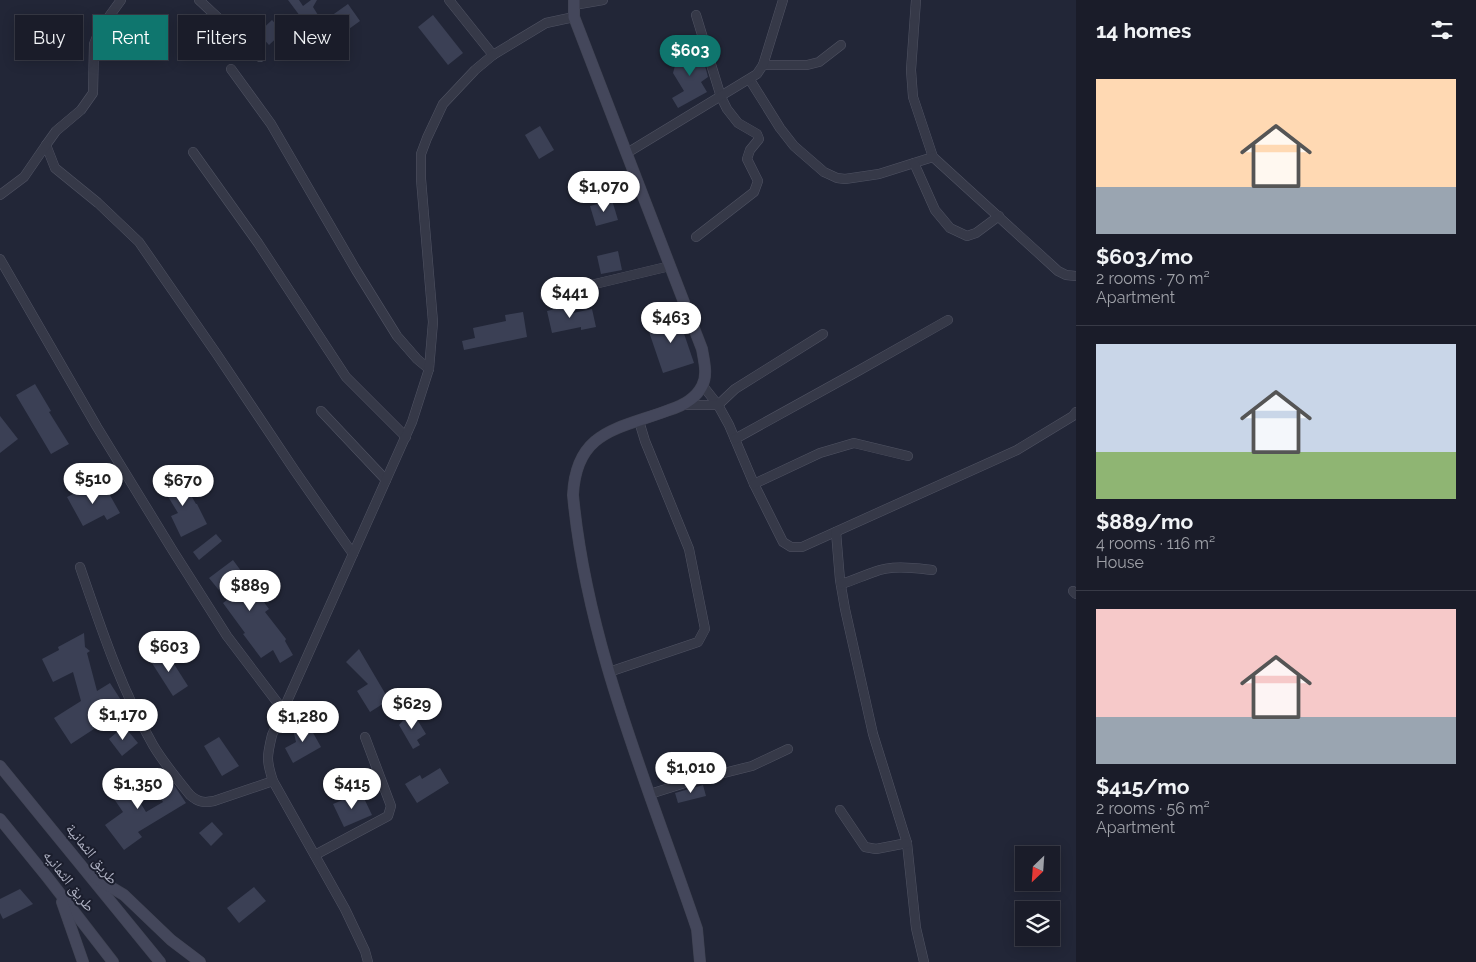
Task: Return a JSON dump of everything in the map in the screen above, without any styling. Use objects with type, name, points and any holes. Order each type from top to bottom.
[{"type":"street","points":[[0,195],[24,177],[56,131],[80,110],[93,93],[94,44],[100,29],[121,0]]},
{"type":"street","points":[[199,0],[215,15]]},
{"type":"street","points":[[449,0],[493,55]]},
{"type":"street","points":[[603,0],[574,2],[574,17],[702,349],[706,367],[702,386],[695,396],[684,405]]},
{"type":"street","points":[[627,153],[757,74],[763,65],[783,0]]},
{"type":"street","points":[[916,0],[911,70],[913,97],[933,156],[1058,271],[1066,276],[1076,276]]},
{"type":"street","points":[[696,15],[721,97],[727,109],[738,123],[757,134],[759,139],[750,150],[748,159],[758,181],[754,192],[696,237]]},
{"type":"street","points":[[368,962],[365,951],[345,909],[273,781],[266,759],[272,735],[406,437],[429,369],[433,322],[432,288],[422,202],[421,154],[426,138],[444,104],[493,55],[546,22],[574,17]]},
{"type":"street","points":[[763,65],[807,65],[819,62],[841,45]]},
{"type":"street","points":[[231,69],[271,124],[356,270],[397,336],[417,359],[429,369]]},
{"type":"street","points":[[750,80],[789,140],[824,172],[837,178],[845,179],[879,174],[933,156]]},
{"type":"street","points":[[46,144],[55,168],[98,202],[139,242],[216,353],[294,471],[353,554]]},
{"type":"street","points":[[193,152],[258,243],[346,377],[406,437]]},
{"type":"street","points":[[914,163],[935,210],[950,228],[967,236],[976,233],[999,216]]},
{"type":"street","points":[[0,259],[97,427],[188,574],[227,636],[283,710]]},
{"type":"street","points":[[544,296],[670,266]]},
{"type":"street","points":[[735,439],[948,320]]},
{"type":"street","points":[[700,962],[696,929],[616,698],[609,672],[585,577],[574,511],[574,482],[582,456],[590,445],[613,429],[684,405],[718,405],[735,389],[823,334]]},
{"type":"street","points":[[702,386],[718,405],[777,532],[783,542],[791,547],[802,547],[1017,450],[1073,416],[1076,412]]},
{"type":"street","points":[[321,411],[386,480]]},
{"type":"street","points":[[609,672],[698,642],[705,629],[689,549],[668,501],[639,420]]},
{"type":"street","points":[[754,484],[820,454],[854,443],[908,456]]},
{"type":"street","points":[[836,532],[841,584],[873,734],[907,843],[916,928],[924,962]]},
{"type":"street","points":[[80,567],[114,662],[134,710],[154,747],[190,795],[197,801],[204,803],[273,781]]},
{"type":"street","points":[[841,584],[875,571],[903,568],[932,570]]},
{"type":"street","points":[[315,855],[388,816],[391,806],[365,737]]},
{"type":"street","points":[[650,794],[688,782],[752,766],[788,749]]},
{"type":"street","name":"طريق الثمانية","points":[[0,766],[160,962]]},
{"type":"street","points":[[840,810],[865,847],[876,849],[907,843]]},
{"type":"street","name":"طريق الثمانيه","points":[[0,819],[112,962]]},
{"type":"street","points":[[89,874],[124,896],[171,940],[200,962]]},
{"type":"street","points":[[59,893],[83,962]]},
{"type":"building","points":[[288,0],[299,0],[303,6],[311,0],[317,0],[313,7],[318,15],[299,15]]},
{"type":"building","points":[[348,4],[360,21],[349,29],[349,15],[332,15]]},
{"type":"building","points":[[433,15],[463,53],[448,65],[418,27]]},
{"type":"building","points":[[272,20],[275,23],[275,39],[269,45],[265,41],[265,26]]},
{"type":"building","points":[[696,47],[703,58],[708,77],[701,82],[707,92],[678,108],[672,98],[684,91],[673,73],[677,58]]},
{"type":"building","points":[[540,126],[554,150],[539,159],[525,135]]},
{"type":"building","points":[[612,200],[618,220],[596,226],[590,206]]},
{"type":"building","points":[[618,251],[622,270],[601,274],[597,256]]},
{"type":"building","points":[[572,305],[573,313],[592,309],[596,327],[581,330],[581,327],[552,333],[547,311]]},
{"type":"building","points":[[523,312],[527,337],[464,350],[462,341],[475,338],[473,328],[506,321],[505,315]]},
{"type":"building","points":[[678,316],[694,363],[663,373],[647,326]]},
{"type":"building","points":[[35,384],[51,411],[49,412],[69,444],[51,454],[16,395]]},
{"type":"building","points":[[0,416],[18,439],[0,453]]},
{"type":"building","points":[[178,473],[207,524],[181,537],[171,516],[178,513],[161,485]]},
{"type":"building","points":[[103,483],[120,513],[107,520],[104,515],[83,526],[67,497],[81,490],[83,494]]},
{"type":"building","points":[[216,534],[222,541],[199,560],[193,552]]},
{"type":"building","points":[[233,560],[269,609],[265,612],[286,639],[285,641],[293,655],[280,663],[273,650],[261,658],[223,603],[227,600],[209,578]]},
{"type":"building","points":[[84,633],[85,647],[90,651],[87,653],[97,691],[110,683],[126,708],[71,744],[54,718],[81,701],[73,672],[53,682],[42,659],[59,650],[58,647]]},
{"type":"building","points":[[359,649],[389,700],[370,712],[357,691],[368,684],[346,662]]},
{"type":"building","points":[[165,650],[188,686],[173,696],[150,660]]},
{"type":"building","points":[[412,711],[426,734],[417,740],[420,745],[413,749],[399,725]]},
{"type":"building","points":[[307,722],[321,747],[293,763],[285,748],[296,742],[293,729]]},
{"type":"building","points":[[124,726],[138,743],[122,756],[109,739]]},
{"type":"building","points":[[219,737],[239,766],[222,776],[204,746]]},
{"type":"building","points":[[440,768],[449,783],[417,803],[405,784],[420,775],[422,779]]},
{"type":"building","points":[[128,773],[140,791],[135,794],[146,812],[163,802],[158,794],[174,785],[186,803],[138,832],[142,837],[124,850],[105,825],[123,812],[106,787]]},
{"type":"building","points":[[703,785],[706,796],[678,803],[675,793]]},
{"type":"building","points":[[361,792],[372,815],[344,827],[333,804]]},
{"type":"building","points":[[212,822],[223,834],[211,846],[199,833]]},
{"type":"building","points":[[254,887],[266,901],[239,923],[227,908]]},
{"type":"building","points":[[20,889],[33,904],[3,919],[0,913],[0,899]]}]
